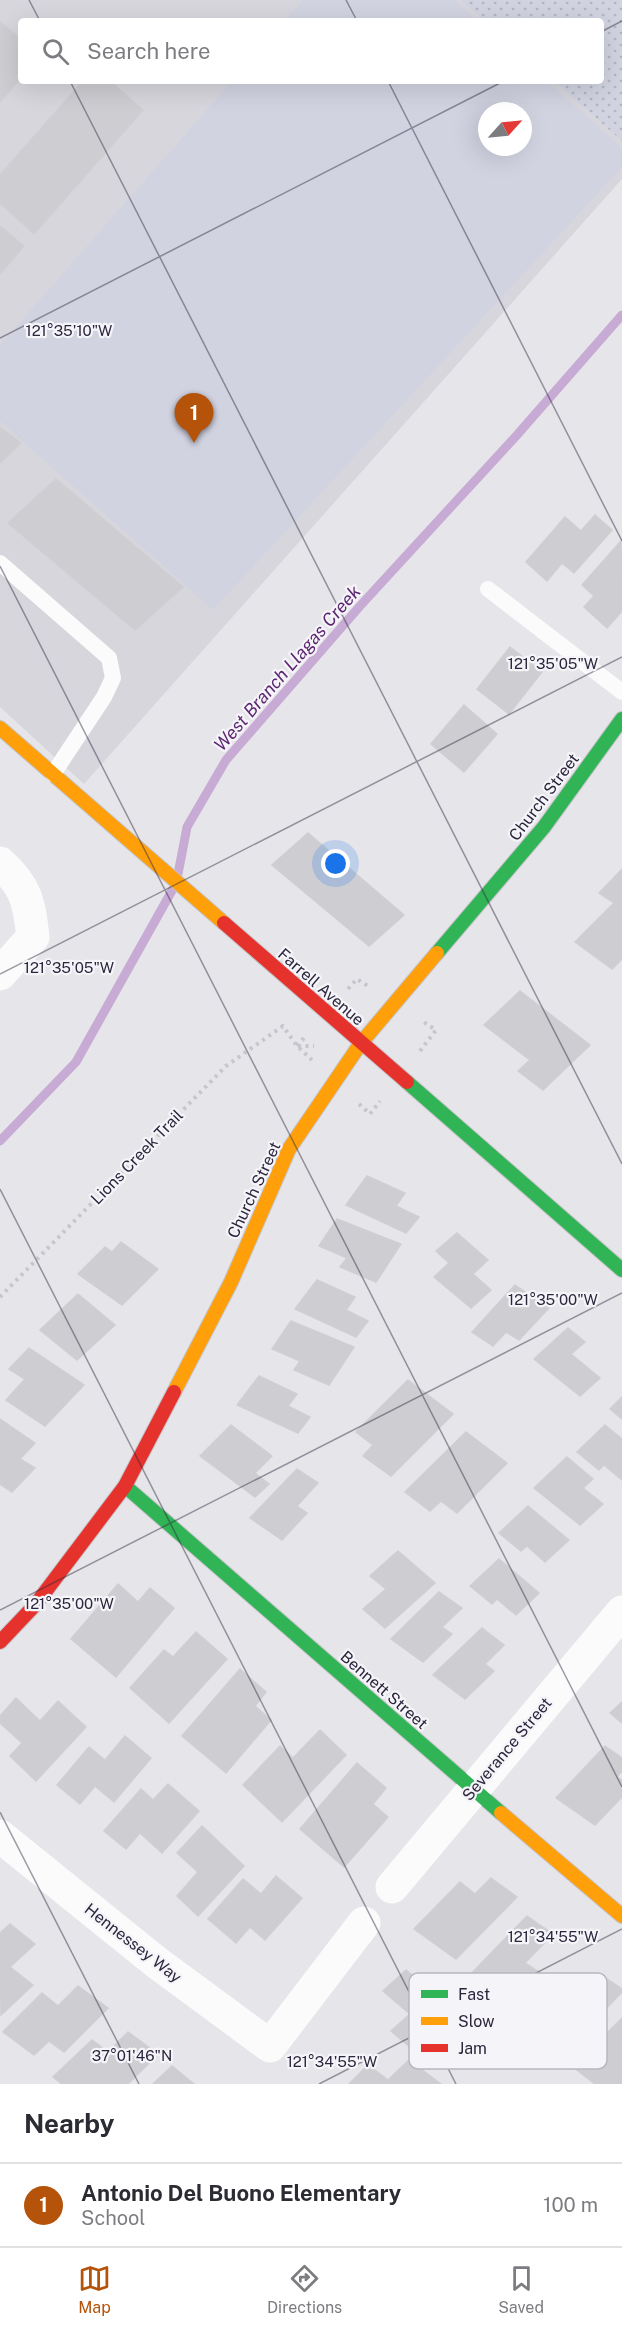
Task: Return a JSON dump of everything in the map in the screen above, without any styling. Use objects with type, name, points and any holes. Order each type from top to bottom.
[{"type":"street","name":"Church Street","points":[[0,1642],[36,1604],[125,1486],[231,1282],[289,1149],[360,1043],[544,827],[622,718]]},
{"type":"street","name":"Farrell Avenue","points":[[0,728],[622,1270]]},
{"type":"street","points":[[0,863],[17,879],[30,906],[33,937],[0,974]]},
{"type":"street","name":"Bennett Street","points":[[125,1486],[622,1916]]},
{"type":"street","name":"Severance Street","points":[[392,1887],[622,1612]]},
{"type":"street","name":"Hennessey Way","points":[[0,1836],[156,1962],[270,2046],[364,1923]]},
{"type":"lane","points":[[0,563],[109,658],[112,678],[104,697],[53,774]]},
{"type":"lane","points":[[488,589],[622,692]]},
{"type":"path","name":"Lions Creek Trail","points":[[0,1297],[226,1066],[283,1026],[297,1046]]},
{"type":"shaded area","points":[[0,0],[460,0],[481,18],[18,18],[18,84],[556,84],[622,141],[622,179],[84,784],[0,707]]},
{"type":"shaded area","points":[[303,0],[454,0],[475,18],[288,18]]},
{"type":"shaded area","points":[[460,0],[622,0],[622,141],[556,84],[604,84],[604,18],[481,18]]},
{"type":"shaded area","points":[[229,84],[549,84],[622,148],[622,167],[213,610],[0,421],[0,345]]},
{"type":"building","points":[[0,22],[18,37],[18,81],[0,102]]},
{"type":"building","points":[[80,84],[113,84],[143,110],[34,234],[0,203],[0,175]]},
{"type":"building","points":[[0,226],[24,246],[0,274]]},
{"type":"building","points":[[0,427],[21,443],[0,463]]},
{"type":"building","points":[[56,479],[183,587],[135,630],[8,523]]},
{"type":"building","points":[[595,515],[612,530],[574,573],[562,563],[547,581],[526,562],[565,517],[581,531]]},
{"type":"building","points":[[621,541],[622,611],[607,628],[584,607],[594,596],[582,585]]},
{"type":"building","points":[[510,647],[542,672],[509,714],[477,689]]},
{"type":"building","points":[[464,705],[497,734],[464,772],[431,744]]},
{"type":"building","points":[[308,833],[404,915],[369,946],[272,865]]},
{"type":"building","points":[[622,869],[622,959],[612,969],[575,942],[614,903],[599,893]]},
{"type":"building","points":[[520,991],[590,1045],[543,1090],[518,1071],[530,1060],[484,1025]]},
{"type":"building","points":[[367,1176],[405,1193],[396,1206],[419,1217],[406,1233],[346,1205]]},
{"type":"building","points":[[337,1219],[401,1244],[376,1282],[340,1267],[347,1258],[319,1246]]},
{"type":"building","points":[[457,1233],[488,1260],[473,1274],[491,1290],[471,1308],[434,1277],[449,1263],[436,1251]]},
{"type":"building","points":[[121,1242],[158,1269],[122,1305],[78,1274],[105,1247],[112,1252]]},
{"type":"building","points":[[317,1280],[355,1297],[346,1310],[368,1321],[356,1337],[295,1309]]},
{"type":"building","points":[[515,1285],[549,1308],[519,1340],[506,1332],[493,1346],[472,1332]]},
{"type":"building","points":[[78,1294],[115,1325],[77,1360],[40,1330]]},
{"type":"building","points":[[291,1321],[354,1347],[329,1385],[294,1370],[300,1361],[272,1349]]},
{"type":"building","points":[[568,1328],[585,1342],[571,1354],[600,1378],[580,1396],[534,1359]]},
{"type":"building","points":[[29,1348],[84,1385],[45,1426],[6,1400],[25,1379],[9,1369]]},
{"type":"building","points":[[259,1376],[297,1394],[288,1406],[310,1417],[298,1433],[237,1405]]},
{"type":"building","points":[[408,1380],[453,1414],[391,1476],[363,1456],[373,1445],[356,1432]]},
{"type":"building","points":[[622,1397],[622,1419],[610,1409]]},
{"type":"building","points":[[0,1419],[35,1443],[20,1459],[35,1468],[12,1492],[0,1484]]},
{"type":"building","points":[[231,1425],[272,1456],[255,1473],[269,1484],[255,1497],[200,1456]]},
{"type":"building","points":[[605,1425],[622,1439],[622,1480],[604,1465],[599,1470],[577,1452]]},
{"type":"building","points":[[466,1432],[507,1463],[457,1513],[441,1501],[430,1511],[405,1492]]},
{"type":"building","points":[[567,1457],[593,1479],[583,1488],[603,1504],[580,1525],[534,1488]]},
{"type":"building","points":[[297,1469],[318,1483],[297,1506],[307,1513],[282,1540],[250,1518]]},
{"type":"building","points":[[528,1506],[569,1540],[545,1562],[527,1546],[521,1551],[499,1533]]},
{"type":"building","points":[[398,1551],[435,1583],[385,1628],[363,1609],[386,1589],[370,1576]]},
{"type":"building","points":[[499,1559],[539,1593],[516,1615],[497,1599],[492,1604],[470,1586]]},
{"type":"building","points":[[118,1584],[138,1602],[150,1588],[174,1608],[116,1677],[71,1639]]},
{"type":"building","points":[[439,1592],[462,1608],[442,1627],[452,1634],[423,1662],[391,1639]]},
{"type":"building","points":[[482,1628],[504,1645],[485,1664],[494,1671],[465,1699],[433,1675]]},
{"type":"building","points":[[196,1632],[227,1659],[169,1723],[130,1688],[164,1650],[173,1657]]},
{"type":"building","points":[[240,1669],[266,1692],[255,1706],[271,1720],[226,1773],[182,1736]]},
{"type":"building","points":[[16,1698],[40,1721],[58,1701],[86,1727],[36,1781],[10,1756],[22,1743],[0,1723],[0,1716]]},
{"type":"building","points":[[622,1702],[622,1723],[610,1713]]},
{"type":"building","points":[[320,1730],[346,1755],[282,1822],[243,1785],[280,1746],[293,1758]]},
{"type":"building","points":[[125,1736],[151,1758],[114,1802],[95,1786],[80,1804],[57,1785],[89,1747],[105,1760]]},
{"type":"building","points":[[605,1746],[622,1758],[622,1771],[617,1777],[622,1780],[622,1797],[595,1825],[556,1798]]},
{"type":"building","points":[[357,1763],[386,1788],[373,1804],[388,1817],[344,1867],[300,1829]]},
{"type":"building","points":[[168,1784],[199,1811],[162,1853],[140,1833],[126,1849],[104,1831],[141,1789],[153,1800]]},
{"type":"building","points":[[202,1826],[244,1866],[198,1916],[177,1896],[198,1872],[177,1853]]},
{"type":"building","points":[[276,1876],[302,1898],[265,1940],[250,1927],[236,1943],[208,1919],[243,1879],[261,1894]]},
{"type":"building","points":[[491,1878],[517,1897],[456,1959],[414,1929],[460,1882],[475,1894]]},
{"type":"building","points":[[527,1916],[553,1934],[525,1963],[540,1973],[472,1973]]},
{"type":"building","points":[[10,1924],[35,1944],[10,1967],[33,1985],[1,2015],[0,1933]]},
{"type":"building","points":[[406,1970],[410,1973],[409,2013],[383,1991]]},
{"type":"building","points":[[607,1979],[622,1989],[622,1992],[607,2008]]},
{"type":"building","points":[[78,1986],[108,2008],[64,2052],[49,2041],[34,2055],[3,2032],[42,1993],[58,2006]]},
{"type":"building","points":[[409,2015],[409,2046],[391,2031]]},
{"type":"building","points":[[622,2018],[622,2084],[595,2084],[576,2069],[607,2069],[607,2033]]},
{"type":"building","points":[[128,2032],[158,2054],[128,2084],[62,2084],[53,2077],[92,2040],[108,2052]]},
{"type":"building","points":[[409,2060],[409,2069],[421,2069],[441,2084],[349,2084],[368,2065],[388,2080]]},
{"type":"building","points":[[172,2066],[194,2084],[153,2084]]},
{"type":"waterway","name":"West Branch Llagas Creek","points":[[178,874],[187,827],[226,760],[360,606],[517,435],[622,315]]},
{"type":"waterway","name":"West Branch Llagas Creek","points":[[0,1141],[76,1062],[174,887]]},
{"type":"traffic: fast","points":[[437,953],[544,827],[622,719]]},
{"type":"traffic: fast","points":[[407,1082],[622,1270]]},
{"type":"traffic: fast","points":[[125,1486],[501,1813]]},
{"type":"traffic: slow","points":[[0,728],[224,923]]},
{"type":"traffic: slow","points":[[174,1392],[231,1282],[289,1149],[361,1043],[437,953]]},
{"type":"traffic: slow","points":[[501,1813],[622,1916]]},
{"type":"traffic: jam","points":[[224,923],[407,1082]]},
{"type":"traffic: jam","points":[[0,1642],[36,1604],[125,1486],[174,1392]]},
{"type":"place","name":"Antonio Del Buono Elementary","points":[[194,443]]}]
